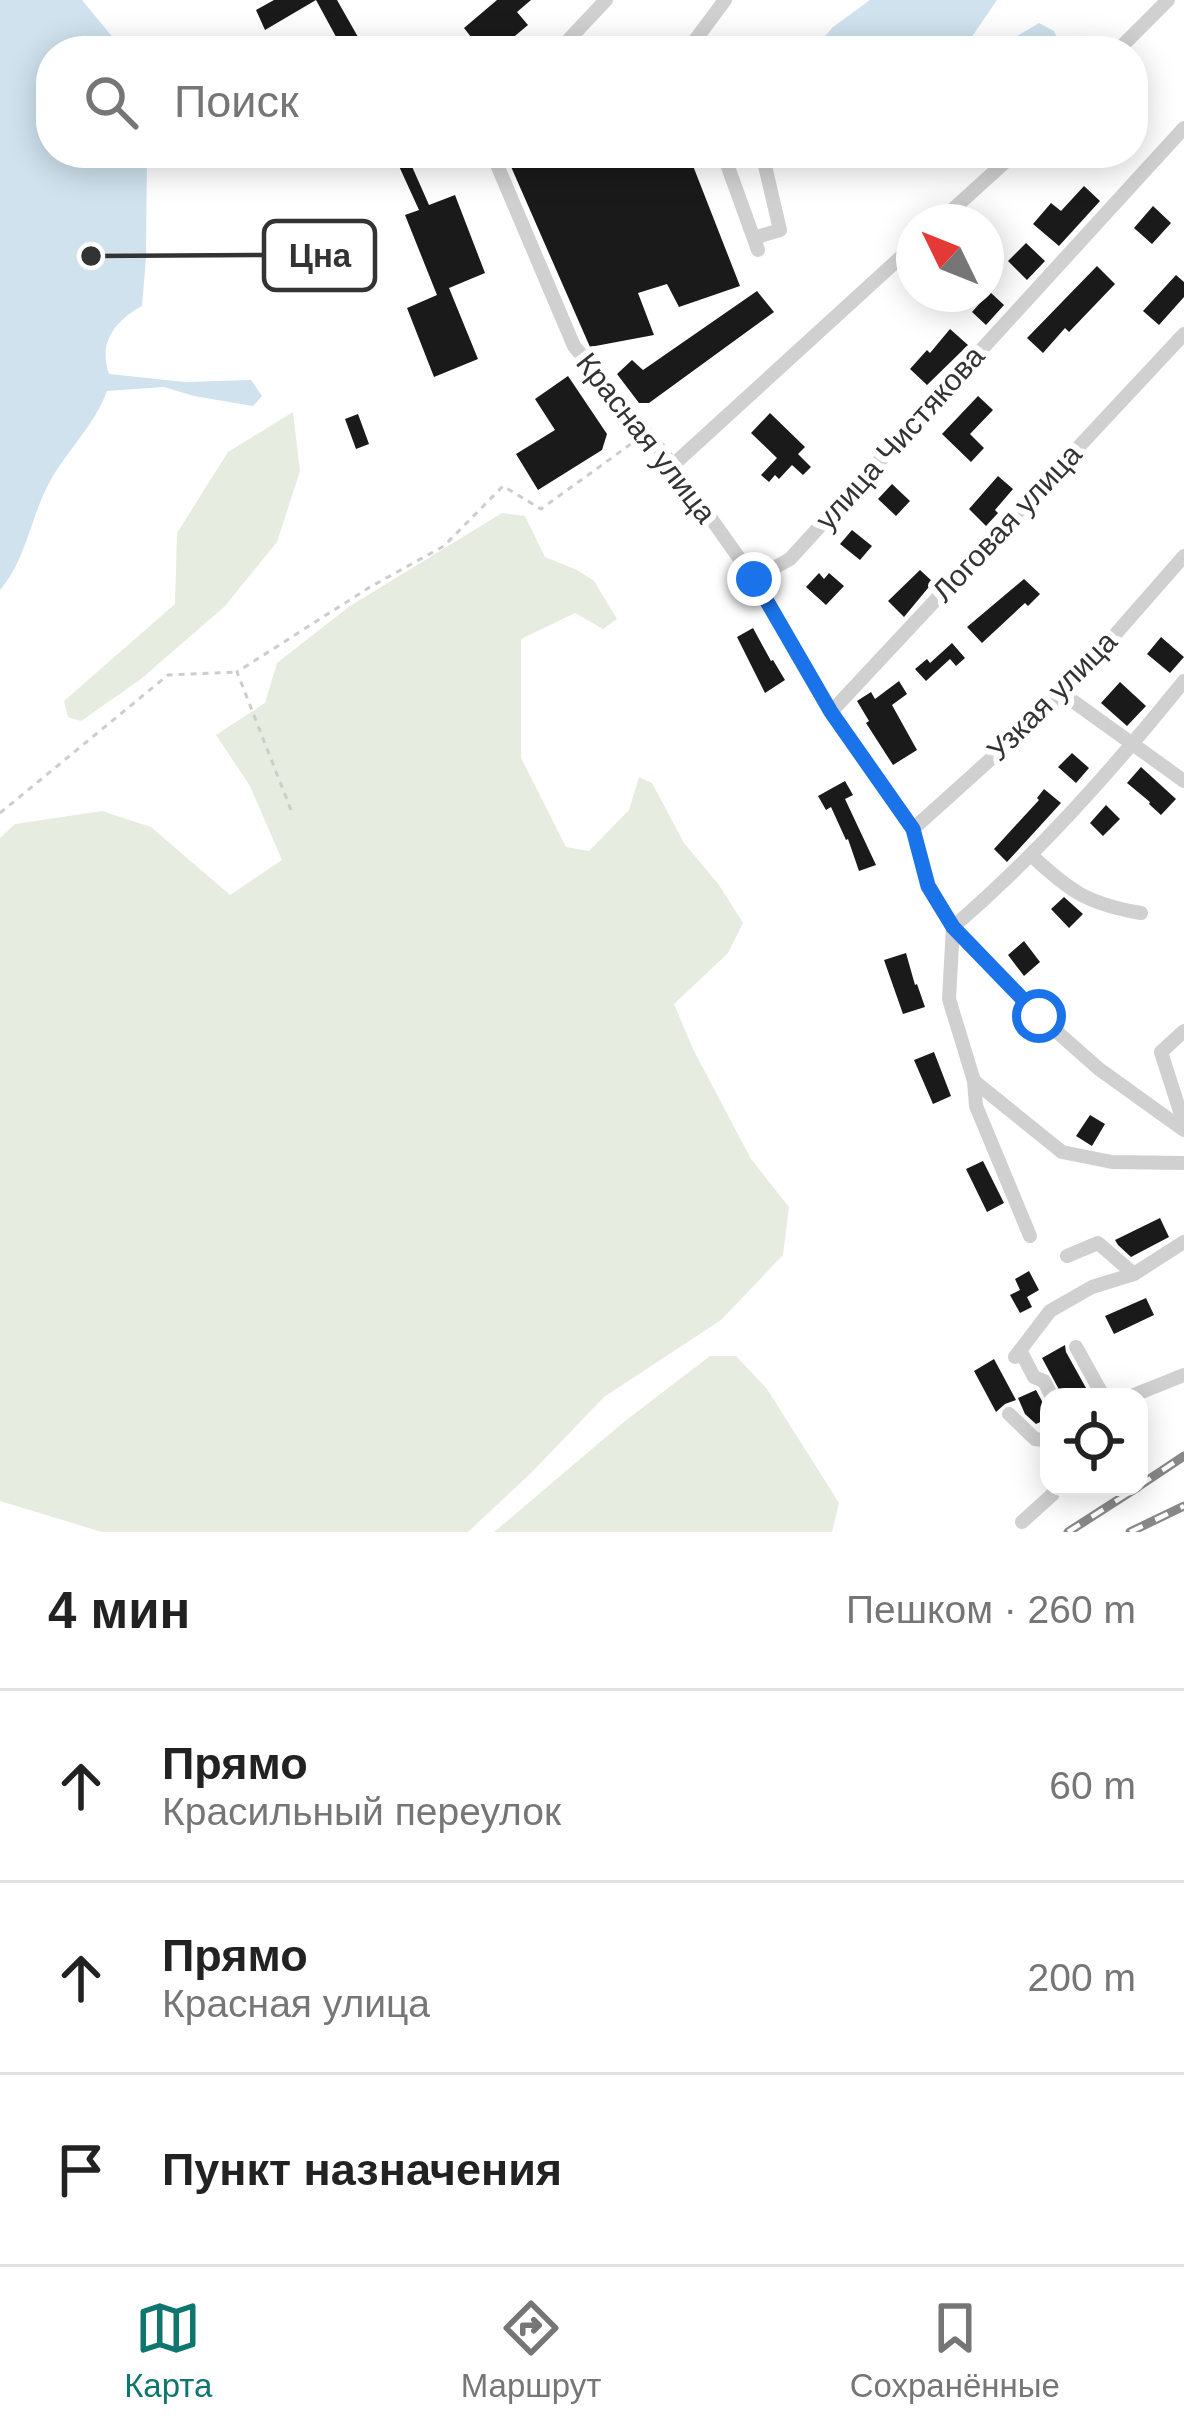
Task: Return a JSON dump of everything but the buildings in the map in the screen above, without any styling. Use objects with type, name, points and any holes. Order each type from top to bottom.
[{"type":"street","points":[[572,36],[606,0]]},
{"type":"street","points":[[698,36],[725,0]]},
{"type":"street","points":[[1133,36],[1168,0]]},
{"type":"street","name":"улица Чистякова","points":[[1148,167],[1184,128]]},
{"type":"street","name":"Красная улица","points":[[498,168],[574,346],[673,465],[754,579],[831,712],[913,829],[928,886],[953,927],[1039,1016],[1100,1069],[1184,1127]]},
{"type":"street","points":[[728,168],[756,244],[780,230],[766,168]]},
{"type":"street","points":[[959,204],[998,168]]},
{"type":"street","name":"улица Чистякова","points":[[754,579],[790,559],[1147,168]]},
{"type":"street","points":[[673,465],[896,261]]},
{"type":"street","name":"Логовая улица","points":[[831,712],[1184,334]]},
{"type":"street","name":"Узкая улица","points":[[913,829],[1063,694],[1184,556]]},
{"type":"street","points":[[1030,1236],[976,1106],[974,1081],[949,999],[953,927],[1032,856],[1184,681]]},
{"type":"street","points":[[1063,694],[1184,781]]},
{"type":"street","points":[[1032,856],[1063,885],[1104,907],[1142,914]]},
{"type":"street","points":[[1184,1031],[1161,1052],[1184,1127]]},
{"type":"street","points":[[974,1081],[1062,1152],[1112,1162],[1184,1163]]},
{"type":"street","points":[[1048,1388],[1017,1353],[1050,1311],[1092,1288],[1134,1274],[1184,1242]]},
{"type":"street","points":[[1067,1256],[1098,1243],[1134,1274]]},
{"type":"street","points":[[1076,1347],[1099,1388]]},
{"type":"street","points":[[1148,1389],[1184,1375]]},
{"type":"street","points":[[1009,1414],[1040,1440]]},
{"type":"street","points":[[1022,1522],[1051,1496]]},
{"type":"path","points":[[0,813],[168,675],[237,672],[370,586],[444,546],[503,487],[541,509],[646,433]]},
{"type":"path","points":[[237,672],[291,811]]},
{"type":"shaded area","points":[[293,412],[300,471],[277,542],[224,607],[141,679],[81,721],[68,717],[64,701],[175,604],[177,533],[228,452]]},
{"type":"shaded area","points":[[502,513],[525,516],[545,557],[594,581],[617,619],[603,629],[575,613],[521,639],[521,758],[566,847],[589,851],[629,810],[639,777],[652,783],[684,843],[743,923],[728,953],[674,1004],[751,1159],[789,1207],[783,1255],[721,1320],[604,1397],[468,1532],[102,1532],[0,1501],[0,838],[15,824],[102,811],[151,827],[230,895],[282,860],[250,786],[216,735],[265,703],[277,663],[350,606]]},
{"type":"shaded area","points":[[710,1356],[736,1356],[767,1389],[839,1503],[832,1532],[494,1532],[625,1421]]},
{"type":"water","points":[[0,0],[82,0],[112,36],[36,36],[36,168],[147,168],[142,306],[124,318],[107,342],[109,374],[185,382],[251,380],[262,396],[253,406],[164,387],[107,391],[47,487],[21,554],[0,590]]},
{"type":"water","points":[[870,0],[997,0],[972,36],[825,36]]},
{"type":"water","points":[[1039,23],[1056,36],[1017,36]]},
{"type":"railway","points":[[1148,1480],[1184,1456]]},
{"type":"railway","points":[[1068,1532],[1124,1496]]},
{"type":"railway","points":[[1130,1532],[1184,1506]]},
{"type":"place","name":"Цна","points":[[91,256]]},
{"type":"route","points":[[754,579],[831,712],[913,829],[928,886],[953,927],[1039,1016]]}]
